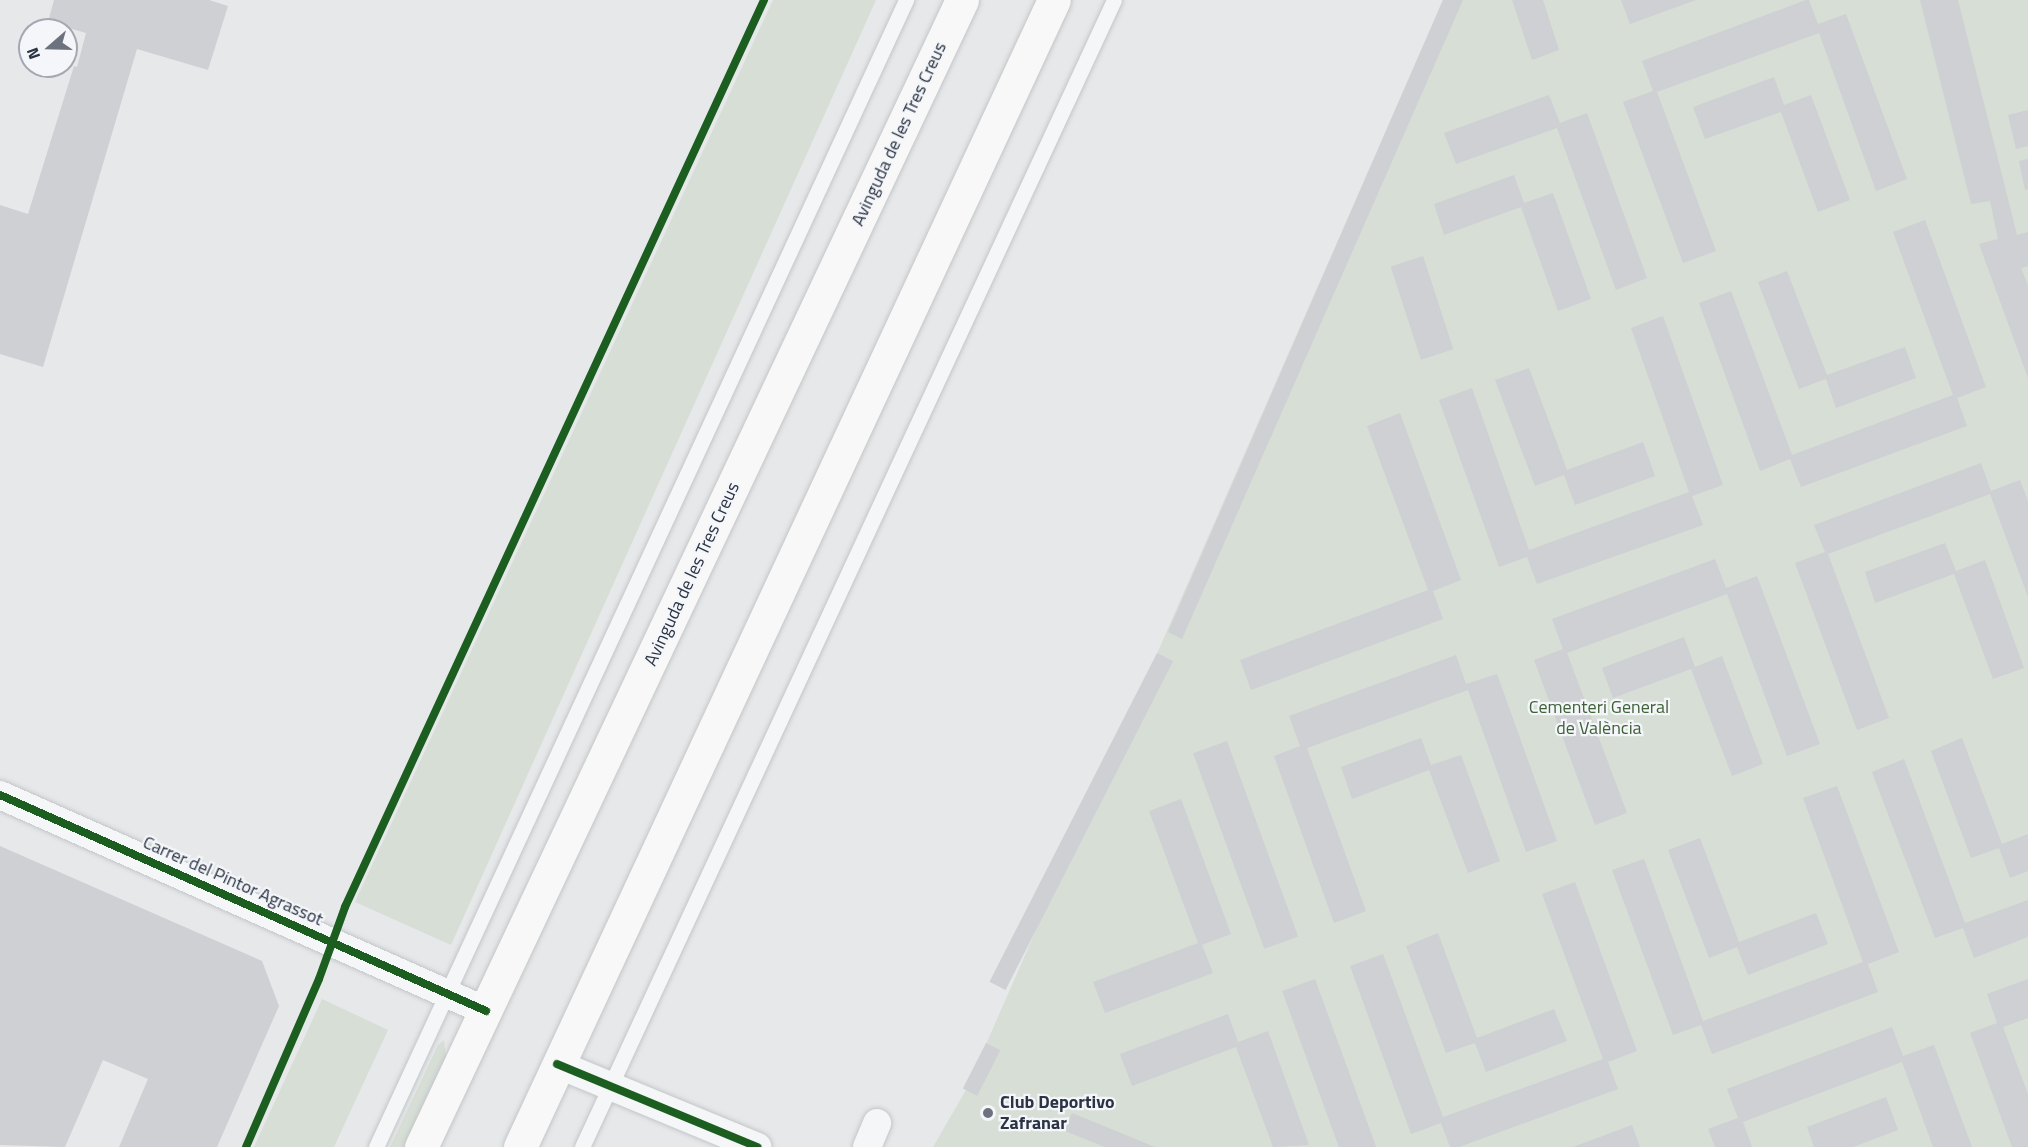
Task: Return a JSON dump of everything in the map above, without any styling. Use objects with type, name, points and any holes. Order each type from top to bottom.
[{"type":"main road","name":"Avinguda de les Tres Creus","points":[[421,1147],[962,0]]},
{"type":"main road","points":[[520,1147],[1054,0]]},
{"type":"street","name":"Carrer del Pintor Agrassot","points":[[0,795],[333,941],[486,1011]]},
{"type":"street","points":[[557,1064],[758,1147]]},
{"type":"lane","points":[[376,1147],[906,0]]},
{"type":"lane","points":[[582,1147],[1114,0]]},
{"type":"green space","points":[[773,0],[876,0],[451,945],[355,902]]},
{"type":"green space","name":"Cementeri General de València","points":[[1443,0],[2028,0],[2028,1147],[933,1147],[966,1090]]},
{"type":"green space","points":[[322,999],[388,1030],[334,1147],[254,1147]]},
{"type":"green space","points":[[444,1040],[446,1057],[404,1147],[390,1147],[438,1045]]},
{"type":"building","points":[[54,0],[209,0],[228,6],[208,70],[137,49],[43,367],[0,354],[0,205],[28,214],[70,78],[78,78],[78,63],[86,33],[78,31],[78,18],[49,18]]},
{"type":"building","points":[[1443,0],[1463,0],[1182,639],[1168,632]]},
{"type":"building","points":[[1512,0],[1543,0],[1559,50],[1532,60]]},
{"type":"building","points":[[1621,0],[1696,0],[1630,24]]},
{"type":"building","points":[[1809,0],[1818,24],[1846,14],[1907,179],[1876,191],[1819,33],[1657,92],[1716,251],[1683,263],[1623,102],[1653,91],[1642,61]]},
{"type":"building","points":[[1920,0],[1958,0],[2017,235],[2028,232],[2028,266],[2021,268],[2028,285],[2028,378],[1979,244],[1998,239],[1990,201],[1971,204]]},
{"type":"building","points":[[1774,77],[1784,105],[1811,95],[1850,200],[1818,212],[1781,112],[1705,139],[1693,107]]},
{"type":"building","points":[[1549,95],[1560,123],[1587,113],[1647,278],[1616,290],[1557,128],[1456,164],[1444,133]]},
{"type":"building","points":[[2028,110],[2028,146],[2016,149],[2008,115]]},
{"type":"building","points":[[2028,159],[2028,189],[2025,190],[2019,161]]},
{"type":"building","points":[[1514,175],[1524,203],[1553,193],[1591,299],[1558,311],[1521,207],[1444,235],[1434,204]]},
{"type":"building","points":[[1925,220],[1986,387],[1957,398],[1967,426],[1801,487],[1790,459],[1760,471],[1699,303],[1731,291],[1792,455],[1953,395],[1893,232]]},
{"type":"building","points":[[1423,256],[1453,349],[1421,360],[1391,267]]},
{"type":"building","points":[[1787,271],[1827,375],[1905,347],[1916,378],[1836,408],[1826,379],[1799,389],[1758,282]]},
{"type":"building","points":[[1663,316],[1723,485],[1692,496],[1703,525],[1537,584],[1527,557],[1499,567],[1439,400],[1472,388],[1529,550],[1689,492],[1631,328]]},
{"type":"building","points":[[1529,368],[1567,470],[1643,442],[1655,476],[1575,505],[1564,475],[1535,486],[1495,380]]},
{"type":"building","points":[[1400,413],[1461,580],[1433,591],[1443,619],[1251,690],[1240,660],[1428,590],[1367,426]]},
{"type":"building","points":[[1981,463],[1991,491],[2020,480],[2028,501],[2028,597],[1990,494],[1828,554],[1889,718],[1857,730],[1795,563],[1825,552],[1814,525]]},
{"type":"building","points":[[1945,543],[1956,571],[1985,560],[2024,668],[1993,679],[1954,574],[1875,603],[1865,572]]},
{"type":"building","points":[[1715,559],[1726,588],[1757,576],[1820,744],[1787,756],[1727,594],[1567,653],[1627,813],[1595,825],[1534,660],[1563,649],[1552,619]]},
{"type":"building","points":[[1684,637],[1695,667],[1722,656],[1763,764],[1732,776],[1691,669],[1613,698],[1602,668]]},
{"type":"building","points":[[1157,653],[1173,661],[1006,990],[989,982]]},
{"type":"building","points":[[1456,655],[1466,684],[1497,674],[1557,841],[1526,852],[1468,690],[1307,748],[1366,911],[1334,923],[1274,756],[1300,746],[1289,716]]},
{"type":"building","points":[[1421,738],[1431,765],[1461,755],[1500,861],[1468,873],[1429,770],[1352,799],[1341,767]]},
{"type":"building","points":[[1962,738],[2002,844],[2028,834],[2028,871],[2010,878],[1999,848],[1971,858],[1931,751]]},
{"type":"building","points":[[1227,741],[1298,936],[1264,949],[1193,753]]},
{"type":"building","points":[[1904,759],[1965,923],[2028,900],[2028,937],[1974,958],[1963,928],[1935,938],[1872,772]]},
{"type":"building","points":[[1837,786],[1899,952],[1868,964],[1878,992],[1712,1054],[1701,1025],[1673,1035],[1612,870],[1644,859],[1703,1021],[1863,962],[1803,798]]},
{"type":"building","points":[[1181,799],[1231,934],[1202,945],[1213,973],[1105,1013],[1093,982],[1198,943],[1149,811]]},
{"type":"building","points":[[1700,838],[1739,942],[1816,913],[1828,944],[1748,975],[1737,947],[1709,958],[1668,850]]},
{"type":"building","points":[[0,846],[262,961],[279,1006],[217,1147],[119,1147],[148,1079],[103,1060],[65,1147],[0,1145]]},
{"type":"building","points":[[1575,882],[1637,1051],[1608,1062],[1618,1089],[1459,1147],[1450,1147],[1441,1123],[1411,1134],[1350,966],[1383,954],[1443,1117],[1603,1059],[1542,894]]},
{"type":"building","points":[[1438,933],[1477,1038],[1554,1009],[1567,1041],[1486,1072],[1475,1043],[1446,1053],[1406,946]]},
{"type":"building","points":[[1315,979],[1376,1147],[1339,1147],[1282,991]]},
{"type":"building","points":[[2028,979],[2028,1018],[2003,1027],[2028,1094],[2028,1147],[2012,1147],[1970,1033],[1997,1023],[1987,994]]},
{"type":"building","points":[[1228,1014],[1238,1042],[1268,1031],[1309,1145],[1273,1147],[1236,1047],[1132,1086],[1120,1054]]},
{"type":"building","points":[[1892,1027],[1903,1056],[1934,1045],[1972,1147],[1933,1147],[1902,1062],[1743,1122],[1752,1147],[1715,1147],[1708,1129],[1738,1118],[1727,1089]]},
{"type":"building","points":[[986,1043],[1000,1050],[977,1096],[963,1088]]},
{"type":"building","points":[[1886,1097],[1898,1130],[1853,1147],[1814,1147],[1807,1127]]},
{"type":"building","points":[[1072,1113],[1155,1147],[1105,1147],[1065,1131]]},
{"type":"building","points":[[1632,1125],[1640,1147],[1573,1147]]},
{"type":"cycle path","points":[[246,1147],[319,979],[345,907],[764,0]]},
{"type":"cycle path","points":[[0,795],[486,1011]]},
{"type":"cycle path","points":[[557,1064],[757,1147]]},
{"type":"place","name":"Club Deportivo Zafranar","points":[[988,1113]]}]
